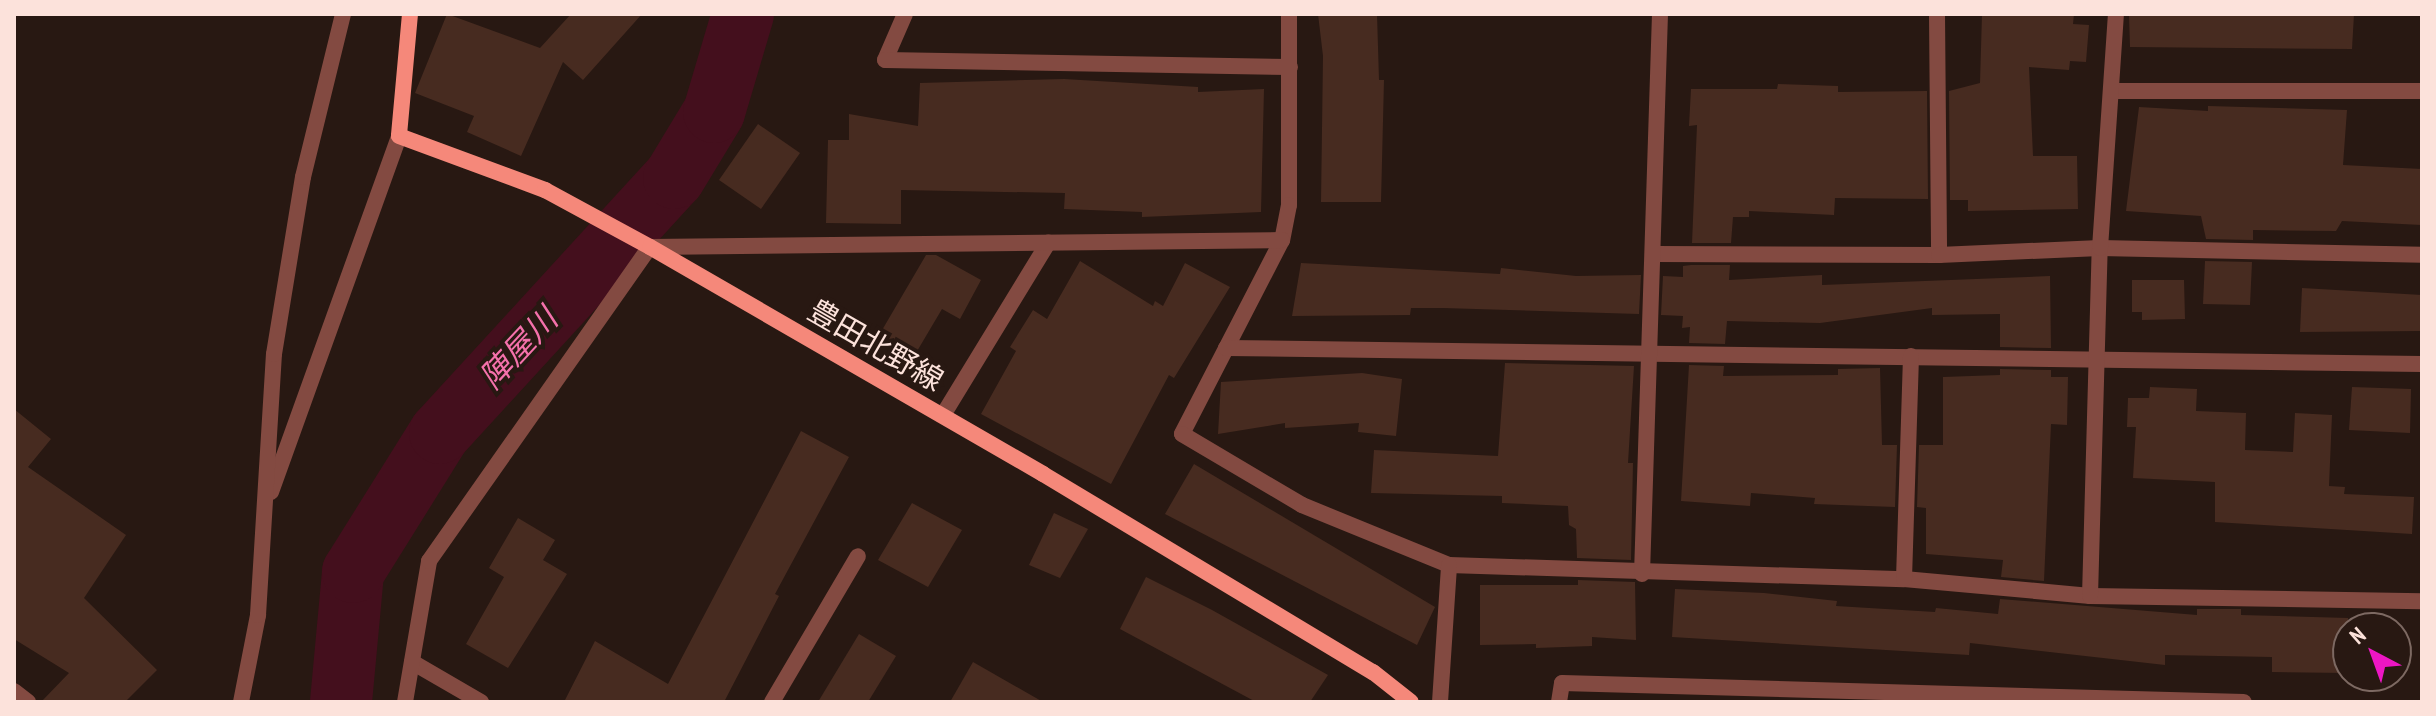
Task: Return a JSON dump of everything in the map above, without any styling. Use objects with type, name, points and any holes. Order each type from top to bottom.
[{"type":"main road","points":[[399,136],[410,14]]},
{"type":"main road","name":"豊田北野線","points":[[399,136],[545,190],[650,247],[943,415],[1373,672],[1411,702]]},
{"type":"street","points":[[241,702],[258,615],[274,354],[303,177],[343,14]]},
{"type":"street","points":[[905,14],[885,60],[1290,67]]},
{"type":"street","points":[[1289,14],[1289,205],[1282,240],[1182,434],[1302,505],[1449,565],[1642,574],[1904,579],[2090,596],[2422,601]]},
{"type":"street","points":[[1642,574],[1655,254],[1660,14]]},
{"type":"street","points":[[1937,14],[1939,255]]},
{"type":"street","points":[[2090,596],[2100,248],[2114,91],[2116,14]]},
{"type":"street","points":[[2114,91],[2422,91]]},
{"type":"street","points":[[264,511],[399,136]]},
{"type":"street","points":[[405,702],[429,561],[650,247],[1282,240]]},
{"type":"street","points":[[943,415],[1048,243]]},
{"type":"street","points":[[1655,254],[1939,255],[2100,248],[2422,255]]},
{"type":"street","points":[[1226,348],[2422,364]]},
{"type":"street","points":[[1904,579],[1911,356]]},
{"type":"street","points":[[772,702],[858,556]]},
{"type":"street","points":[[1440,702],[1449,565]]},
{"type":"street","points":[[412,662],[481,702]]},
{"type":"street","points":[[1559,702],[1562,683],[2244,702]]},
{"type":"street","points":[[14,691],[28,702]]},
{"type":"building","points":[[447,14],[540,48],[571,14],[642,14],[583,80],[563,62],[521,156],[467,132],[474,116],[415,93]]},
{"type":"building","points":[[1318,14],[1377,14],[1379,80],[1384,80],[1381,202],[1321,202],[1323,56]]},
{"type":"building","points":[[1982,14],[2074,14],[2073,24],[2089,25],[2086,62],[2070,61],[2069,70],[2029,67],[2033,156],[2077,156],[2078,209],[1968,211],[1968,200],[1950,200],[1949,91],[1980,83]]},
{"type":"building","points":[[2129,14],[2354,14],[2352,49],[2130,47]]},
{"type":"building","points":[[1064,79],[1198,87],[1198,92],[1264,89],[1261,212],[1142,217],[1142,212],[1064,209],[1065,193],[901,190],[901,224],[826,223],[828,140],[849,140],[849,114],[918,126],[920,83]]},
{"type":"building","points":[[1778,84],[1838,86],[1838,92],[1927,91],[1928,199],[1835,198],[1834,215],[1749,211],[1749,217],[1733,217],[1731,243],[1692,243],[1697,125],[1689,126],[1691,89],[1777,89]]},
{"type":"building","points":[[2208,106],[2347,110],[2343,165],[2422,169],[2422,225],[2342,221],[2336,231],[2253,230],[2253,240],[2206,239],[2201,216],[2126,211],[2139,107],[2208,111]]},
{"type":"building","points":[[758,124],[800,153],[761,209],[719,180]]},
{"type":"building","points":[[926,255],[936,255],[981,280],[960,319],[942,309],[913,358],[878,337]]},
{"type":"building","points":[[1080,261],[1153,306],[1155,301],[1163,306],[1185,263],[1230,287],[1174,378],[1169,375],[1111,484],[981,414],[1016,351],[1010,347],[1033,310],[1047,319]]},
{"type":"building","points":[[2205,261],[2252,262],[2250,305],[2203,304]]},
{"type":"building","points":[[1301,263],[1500,274],[1501,268],[1576,276],[1641,275],[1639,314],[1411,308],[1410,315],[1292,316]]},
{"type":"building","points":[[1730,265],[1729,280],[1822,275],[1822,285],[2050,276],[2051,348],[2000,347],[2000,314],[1932,315],[1932,308],[1820,323],[1727,321],[1725,344],[1689,343],[1690,327],[1682,328],[1683,316],[1661,315],[1663,276],[1683,277],[1683,266]]},
{"type":"building","points":[[2132,280],[2184,280],[2185,319],[2142,320],[2142,312],[2132,312]]},
{"type":"building","points":[[2302,288],[2422,295],[2422,331],[2300,332]]},
{"type":"building","points":[[1505,363],[1634,366],[1628,463],[1633,463],[1631,560],[1577,558],[1576,529],[1569,525],[1568,506],[1502,503],[1502,496],[1371,493],[1374,450],[1498,456]]},
{"type":"building","points":[[1689,365],[1724,366],[1723,376],[1838,375],[1838,369],[1880,368],[1882,445],[1897,445],[1895,507],[1814,504],[1815,498],[1751,493],[1750,506],[1681,501]]},
{"type":"building","points":[[2000,369],[2051,370],[2051,377],[2068,377],[2067,425],[2051,424],[2044,581],[2001,577],[2003,560],[1926,554],[1926,508],[1917,507],[1919,445],[1943,445],[1943,377],[2000,375]]},
{"type":"building","points":[[1362,373],[1402,379],[1396,436],[1358,432],[1359,423],[1285,428],[1285,423],[1218,434],[1221,382]]},
{"type":"building","points":[[2150,387],[2197,389],[2196,411],[2246,413],[2245,450],[2293,452],[2295,413],[2332,415],[2329,486],[2345,487],[2344,494],[2414,497],[2412,534],[2215,522],[2215,482],[2133,478],[2136,427],[2127,427],[2128,398],[2149,398]]},
{"type":"building","points":[[2352,387],[2411,389],[2410,433],[2349,430]]},
{"type":"building","points":[[14,409],[51,439],[28,467],[126,535],[84,598],[157,670],[125,702],[41,702],[69,673],[14,639]]},
{"type":"building","points":[[801,431],[849,457],[775,594],[779,596],[724,702],[564,702],[595,641],[668,684]]},
{"type":"building","points":[[1194,464],[1435,607],[1417,645],[1165,514]]},
{"type":"building","points":[[912,503],[962,530],[928,587],[878,560]]},
{"type":"building","points":[[1054,513],[1088,529],[1060,578],[1029,565]]},
{"type":"building","points":[[518,518],[555,540],[543,560],[567,574],[508,668],[466,644],[504,577],[489,568]]},
{"type":"building","points":[[1146,577],[1328,675],[1310,702],[1256,702],[1120,629]]},
{"type":"building","points":[[1578,580],[1635,582],[1636,640],[1592,637],[1592,646],[1536,648],[1536,644],[1480,645],[1480,585],[1578,585]]},
{"type":"building","points":[[1675,589],[1764,593],[1837,601],[1836,606],[1935,612],[1936,608],[1998,614],[2000,599],[2197,615],[2197,609],[2241,609],[2241,615],[2332,618],[2332,673],[2272,672],[2272,657],[2165,655],[2165,665],[1970,643],[1969,655],[1672,637]]},
{"type":"building","points":[[859,634],[896,656],[868,702],[818,702]]},
{"type":"building","points":[[973,662],[1043,702],[950,702]]},
{"type":"waterway","name":"陣屋川","points":[[341,702],[353,572],[440,433],[674,178],[714,112],[743,14]]}]
